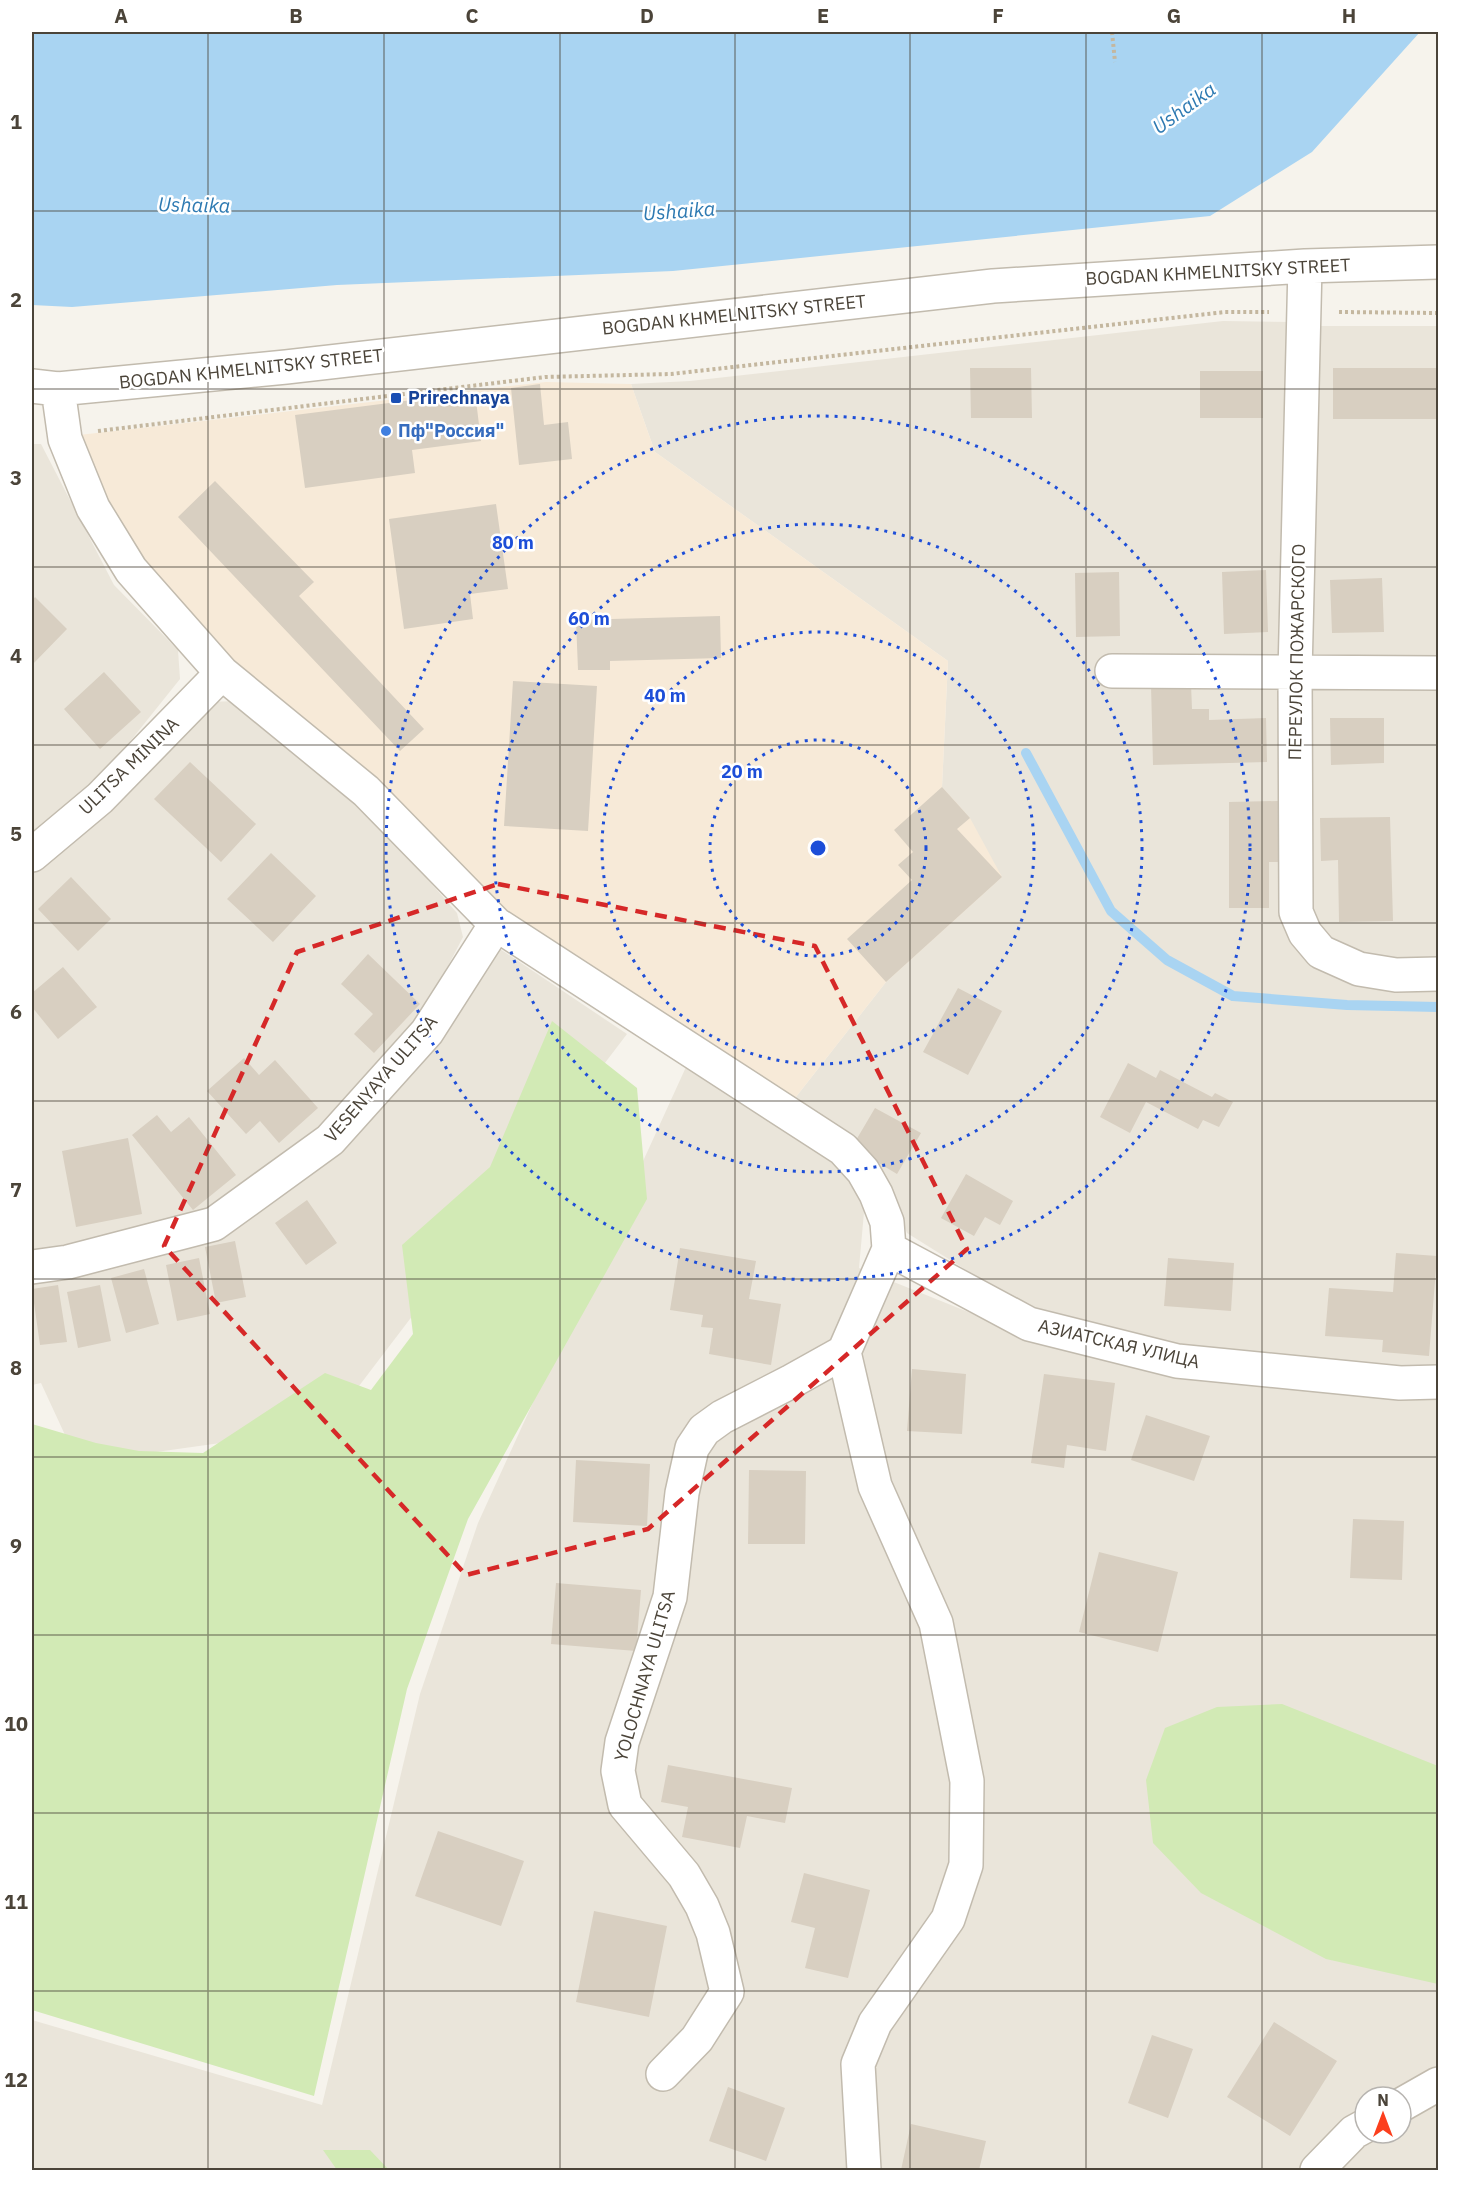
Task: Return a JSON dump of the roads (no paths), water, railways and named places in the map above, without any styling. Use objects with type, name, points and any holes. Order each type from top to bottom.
[{"type":"street","name":"BOGDAN KHMELNITSKY STREET","points":[[45,387],[286,367],[993,286],[1305,266],[1438,262]]},
{"type":"street","name":"ПЕРЕУЛОК ПОЖАРСКОГО","points":[[1305,266],[1295,673],[1296,912],[1305,933],[1321,952],[1359,969],[1396,975],[1438,974]]},
{"type":"street","points":[[45,387],[93,508],[131,570],[222,673],[366,790],[496,924],[843,1149],[863,1171],[876,1194],[887,1222],[889,1249],[844,1352],[875,1486],[936,1623],[967,1782],[966,1865],[948,1919],[875,2023],[858,2064],[864,2170]]},
{"type":"street","points":[[1112,671],[1438,673]]},
{"type":"street","name":"ULITSA MININA","points":[[32,855],[100,798],[222,673]]},
{"type":"street","name":"VESENYAYA ULITSA","points":[[32,1267],[68,1262],[214,1224],[330,1140],[428,1032],[496,924]]},
{"type":"street","name":"АЗИАТСКАЯ УЛИЦА","points":[[889,1249],[1029,1324],[1178,1361],[1400,1383],[1438,1382]]},
{"type":"street","name":"YOLOCHNAYA ULITSA","points":[[663,2074],[697,2039],[727,1992],[713,1933],[702,1906],[684,1875],[625,1805],[618,1771],[622,1742],[670,1597],[682,1493],[692,1448],[704,1430],[722,1417],[844,1352]]},
{"type":"street","points":[[1413,2098],[1438,2084]]},
{"type":"street","points":[[1317,2170],[1353,2133]]},
{"type":"water","name":"Ushaika","points":[[32,32],[1420,32],[1312,152],[1210,216],[673,271],[337,285],[72,307],[32,305]]},
{"type":"waterway","points":[[1026,753],[1111,911],[1167,960],[1233,996],[1347,1005],[1438,1007]]},
{"type":"place","name":"Prirechnaya","points":[[396,398]]},
{"type":"place","name":"Пф\"Россия\"","points":[[386,431]]}]
